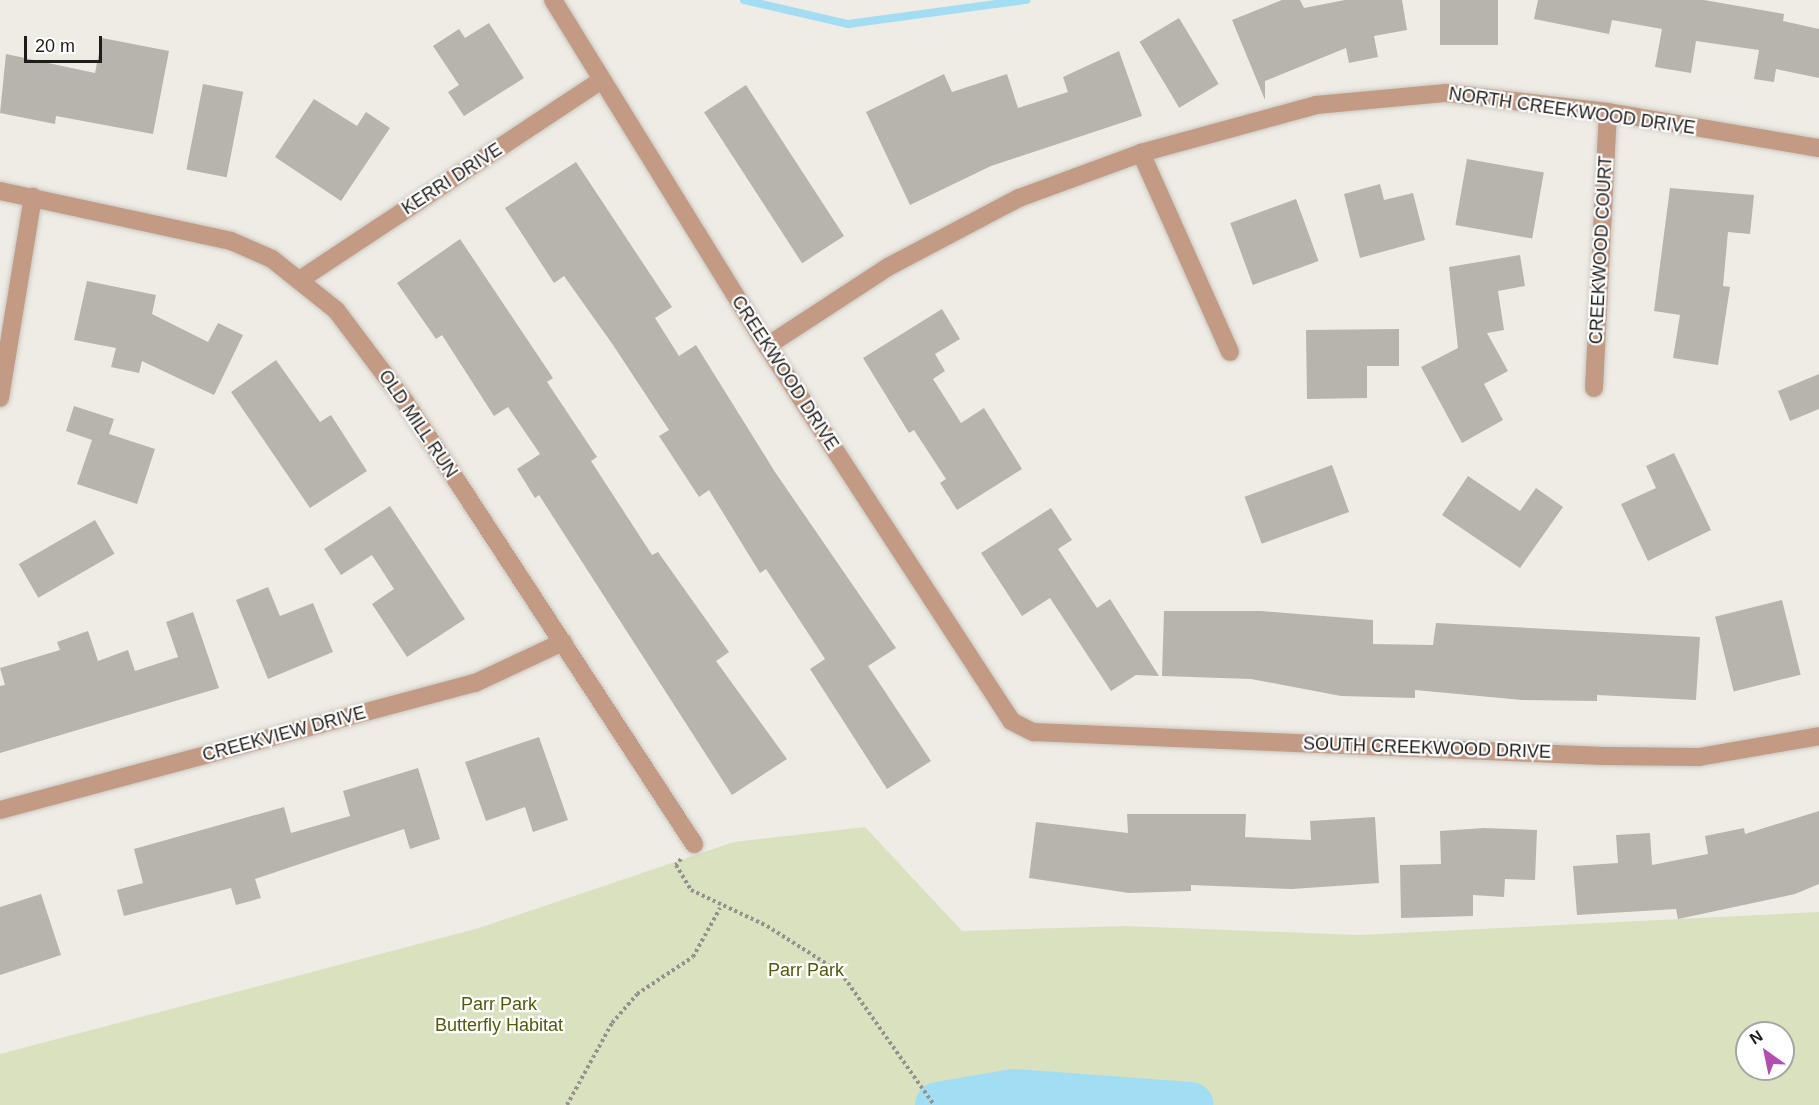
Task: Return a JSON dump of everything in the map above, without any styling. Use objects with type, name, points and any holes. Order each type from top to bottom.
[{"type":"street","name":"CREEKWOOD DRIVE","points":[[553,0],[767,346],[1011,721],[1033,732]]},
{"type":"street","name":"KERRI DRIVE","points":[[301,279],[602,80]]},
{"type":"street","name":"NORTH CREEKWOOD DRIVE","points":[[767,346],[888,267],[1019,198],[1142,153],[1316,105],[1446,93],[1608,112],[1819,148]]},
{"type":"street","name":"CREEKWOOD COURT","points":[[1594,388],[1608,112]]},
{"type":"street","points":[[1142,153],[1230,352]]},
{"type":"street","name":"OLD MILL RUN","points":[[0,191],[231,241],[301,279],[336,310],[406,403],[694,844]]},
{"type":"street","points":[[0,398],[33,197]]},
{"type":"street","name":"CREEKVIEW DRIVE","points":[[0,810],[475,683],[563,642]]},
{"type":"street","name":"SOUTH CREEKWOOD DRIVE","points":[[1033,732],[1699,757],[1819,736]]},
{"type":"path","points":[[694,844],[676,865],[691,890],[720,908],[767,926],[842,973],[903,1056],[934,1105]]},
{"type":"path","points":[[567,1105],[612,1023],[638,994],[693,957],[720,908]]},
{"type":"green space","name":"Parr Park","points":[[865,827],[962,931],[1126,926],[1359,935],[1819,912],[1819,1105],[0,1105],[0,1054],[479,928],[734,842]]},
{"type":"building","points":[[1282,0],[1300,0],[1304,8],[1345,0],[1402,0],[1407,30],[1374,36],[1378,57],[1349,63],[1346,48],[1265,81],[1265,100],[1232,20]]},
{"type":"building","points":[[1440,0],[1498,0],[1498,45],[1440,45]]},
{"type":"building","points":[[1538,0],[1704,0],[1784,14],[1783,21],[1819,29],[1819,78],[1776,69],[1774,82],[1754,79],[1759,50],[1696,41],[1691,73],[1655,67],[1662,29],[1612,20],[1609,34],[1534,19]]},
{"type":"building","points":[[1179,18],[1219,84],[1179,108],[1140,42]]},
{"type":"building","points":[[489,23],[524,78],[464,116],[448,92],[459,85],[433,46],[459,29],[465,38]]},
{"type":"building","points":[[102,38],[169,51],[153,134],[56,116],[55,124],[0,113],[6,54],[95,73]]},
{"type":"building","points":[[1119,51],[1142,116],[991,166],[910,205],[866,112],[944,74],[952,92],[1007,74],[1018,108],[1068,92],[1063,77]]},
{"type":"building","points":[[203,84],[243,92],[227,177],[186,169]]},
{"type":"building","points":[[746,85],[844,236],[802,263],[704,112]]},
{"type":"building","points":[[314,99],[357,126],[366,112],[390,128],[341,201],[275,157]]},
{"type":"building","points":[[1467,159],[1544,173],[1532,239],[1455,225]]},
{"type":"building","points":[[576,162],[672,307],[655,318],[679,356],[696,345],[775,472],[896,648],[868,666],[931,761],[887,789],[810,669],[825,659],[766,569],[760,573],[709,490],[699,497],[659,436],[669,430],[613,345],[564,276],[554,283],[505,208]]},
{"type":"building","points":[[1380,184],[1384,200],[1413,193],[1425,240],[1360,258],[1344,194]]},
{"type":"building","points":[[1670,188],[1754,195],[1750,234],[1728,232],[1723,286],[1730,287],[1718,365],[1673,358],[1680,315],[1654,311]]},
{"type":"building","points":[[1296,199],[1319,261],[1253,285],[1230,223]]},
{"type":"building","points":[[460,239],[553,378],[547,382],[597,457],[591,461],[652,555],[658,552],[729,652],[716,661],[787,759],[732,795],[539,495],[535,498],[517,469],[540,454],[508,407],[494,416],[442,335],[436,339],[397,283]]},
{"type":"building","points":[[1520,255],[1525,286],[1498,291],[1504,330],[1487,333],[1508,371],[1484,384],[1503,420],[1462,443],[1421,367],[1458,348],[1449,267]]},
{"type":"building","points":[[87,281],[156,295],[152,314],[208,342],[218,323],[243,335],[214,395],[142,361],[139,373],[111,367],[116,348],[74,340]]},
{"type":"building","points":[[942,309],[960,339],[935,354],[945,371],[933,379],[961,423],[984,408],[1022,469],[957,510],[940,483],[946,479],[914,430],[909,433],[863,358]]},
{"type":"building","points":[[1399,329],[1399,366],[1367,366],[1367,398],[1307,399],[1306,330]]},
{"type":"building","points":[[276,360],[320,422],[331,415],[367,471],[310,508],[231,392]]},
{"type":"building","points":[[1819,374],[1819,409],[1790,421],[1778,391]]},
{"type":"building","points":[[74,406],[114,419],[109,434],[155,449],[137,504],[77,484],[92,440],[66,431]]},
{"type":"building","points":[[1674,453],[1711,530],[1648,561],[1621,504],[1656,488],[1646,466]]},
{"type":"building","points":[[1332,465],[1349,512],[1262,544],[1245,497]]},
{"type":"building","points":[[1468,476],[1520,511],[1536,488],[1563,507],[1520,568],[1442,515]]},
{"type":"building","points":[[390,506],[465,619],[407,657],[372,604],[394,589],[372,555],[341,575],[324,549]]},
{"type":"building","points":[[1051,508],[1072,540],[1058,549],[1097,608],[1110,599],[1159,676],[1136,675],[1111,691],[1050,598],[1022,616],[981,553]]},
{"type":"building","points":[[95,520],[114,554],[38,598],[19,564]]},
{"type":"building","points":[[268,587],[280,616],[313,603],[333,652],[268,679],[236,600]]},
{"type":"building","points":[[1782,600],[1801,675],[1734,691],[1715,617]]},
{"type":"building","points":[[1164,611],[1261,611],[1373,620],[1373,644],[1433,645],[1436,623],[1700,637],[1696,700],[1597,695],[1597,701],[1522,700],[1415,690],[1415,698],[1341,696],[1251,679],[1162,676]]},
{"type":"building","points":[[193,612],[219,688],[0,753],[0,686],[5,685],[0,668],[60,650],[57,642],[88,631],[98,661],[128,650],[135,671],[178,657],[166,622]]},
{"type":"building","points":[[539,737],[568,820],[533,832],[525,807],[486,821],[465,762]]},
{"type":"building","points":[[418,768],[440,839],[410,849],[404,829],[255,879],[261,898],[236,905],[231,888],[124,916],[117,890],[143,883],[134,849],[284,807],[291,833],[350,816],[343,791]]},
{"type":"building","points":[[1819,811],[1819,884],[1795,894],[1678,919],[1676,909],[1577,915],[1573,866],[1618,863],[1616,835],[1650,833],[1652,865],[1708,854],[1705,836],[1744,828],[1745,834]]},
{"type":"building","points":[[1127,814],[1246,814],[1245,837],[1311,840],[1310,821],[1375,817],[1379,883],[1292,889],[1191,885],[1191,891],[1129,893],[1029,878],[1036,822],[1128,833]]},
{"type":"building","points":[[1484,828],[1537,830],[1535,880],[1505,879],[1504,897],[1473,895],[1473,916],[1401,918],[1400,865],[1441,864],[1440,831]]},
{"type":"building","points":[[41,894],[61,955],[0,975],[0,907]]},
{"type":"waterway","points":[[744,0],[848,24],[1026,0]]},
{"type":"waterway","points":[[938,1105],[1014,1092],[1191,1105]]},
{"type":"park label","name":"Parr Park Butterfly Habitat","points":[[499,1015]]}]
